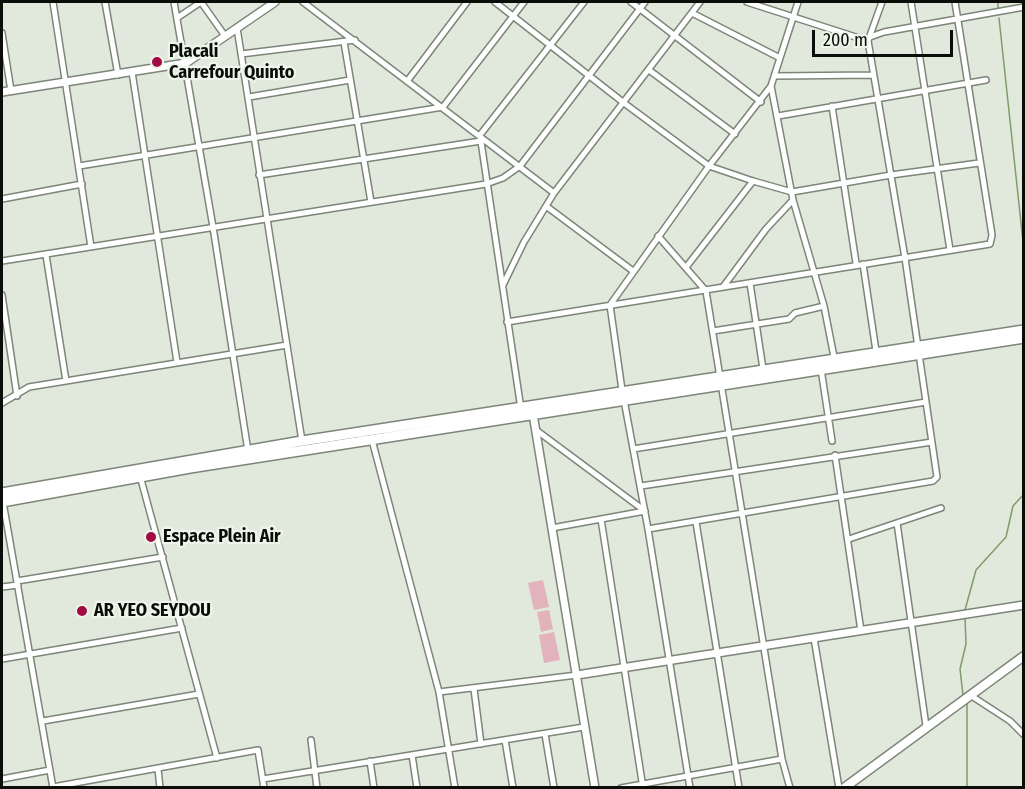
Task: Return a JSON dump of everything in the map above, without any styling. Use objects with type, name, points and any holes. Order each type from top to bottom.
[{"type":"highway","points":[[2,499],[139,473],[249,455],[372,440],[623,395],[721,380],[821,369],[1023,330]]},
{"type":"highway","points":[[721,380],[763,369],[876,351],[918,350],[1023,338]]},
{"type":"highway","points":[[249,455],[302,441],[521,412],[533,414],[623,395]]},
{"type":"main road","points":[[844,788],[1023,656]]},
{"type":"street","points":[[53,2],[91,247]]},
{"type":"street","points":[[105,2],[118,75]]},
{"type":"street","points":[[174,2],[200,147],[249,455]]},
{"type":"street","points":[[177,18],[201,2],[225,36]]},
{"type":"street","points":[[2,92],[186,63],[275,2]]},
{"type":"street","points":[[303,2],[554,193]]},
{"type":"street","points":[[408,80],[467,2]]},
{"type":"street","points":[[495,2],[624,104],[709,166],[753,181],[792,192],[891,174],[979,163]]},
{"type":"street","points":[[79,166],[443,107],[524,2]]},
{"type":"street","points":[[259,176],[480,138],[584,2]]},
{"type":"street","points":[[631,2],[761,102]]},
{"type":"street","points":[[2,261],[159,234],[486,184],[503,178],[520,166],[645,2]]},
{"type":"street","points":[[502,286],[554,193],[700,2]]},
{"type":"street","points":[[747,2],[793,18],[869,39],[915,27],[959,21],[1023,7]]},
{"type":"street","points":[[690,788],[641,486],[623,395],[610,305],[709,166],[761,102],[771,86],[798,2]]},
{"type":"street","points":[[648,529],[936,480],[938,472],[905,258],[873,75],[869,39],[882,2]]},
{"type":"street","points":[[911,2],[951,250]]},
{"type":"street","points":[[507,322],[706,291],[856,263],[863,264],[990,244],[992,235],[966,83],[955,2]]},
{"type":"street","points":[[692,13],[780,58]]},
{"type":"street","points":[[237,28],[249,97],[265,219],[302,441]]},
{"type":"street","points":[[2,33],[10,91]]},
{"type":"street","points":[[241,54],[355,40]]},
{"type":"street","points":[[344,42],[371,202]]},
{"type":"street","points":[[649,70],[735,134]]},
{"type":"street","points":[[132,72],[159,234],[177,362]]},
{"type":"street","points":[[776,76],[873,75]]},
{"type":"street","points":[[249,97],[350,80]]},
{"type":"street","points":[[778,116],[986,80]]},
{"type":"street","points":[[771,86],[793,200],[824,306],[834,357]]},
{"type":"street","points":[[832,106],[856,263]]},
{"type":"street","points":[[480,138],[521,412]]},
{"type":"street","points":[[687,266],[753,181]]},
{"type":"street","points":[[2,199],[82,184]]},
{"type":"street","points":[[723,287],[766,229],[793,200]]},
{"type":"street","points":[[546,206],[633,271]]},
{"type":"street","points":[[658,236],[687,266],[706,291],[782,759],[790,788]]},
{"type":"street","points":[[46,255],[66,381]]},
{"type":"street","points":[[863,264],[876,351]]},
{"type":"street","points":[[750,283],[763,369]]},
{"type":"street","points":[[2,295],[17,396]]},
{"type":"street","points":[[713,331],[789,319],[795,313],[824,306]]},
{"type":"street","points":[[2,403],[29,387],[286,345]]},
{"type":"street","points":[[821,369],[832,441]]},
{"type":"street","points":[[633,449],[926,402]]},
{"type":"street","points":[[533,414],[595,788]]},
{"type":"street","points":[[536,430],[645,512]]},
{"type":"street","points":[[372,440],[439,692],[455,788]]},
{"type":"street","points":[[641,486],[932,442]]},
{"type":"street","points":[[835,455],[861,630]]},
{"type":"street","points":[[139,473],[217,758]]},
{"type":"street","points":[[2,499],[53,787],[258,750],[264,788]]},
{"type":"street","points":[[849,539],[941,508]]},
{"type":"street","points":[[552,528],[645,512]]},
{"type":"street","points":[[601,519],[642,786]]},
{"type":"street","points":[[696,522],[739,788]]},
{"type":"street","points":[[897,523],[926,726]]},
{"type":"street","points":[[2,587],[163,557]]},
{"type":"street","points":[[439,692],[625,668],[1023,605]]},
{"type":"street","points":[[2,659],[182,628]]},
{"type":"street","points":[[814,638],[839,788]]},
{"type":"street","points":[[474,689],[480,744]]},
{"type":"street","points":[[43,721],[199,694]]},
{"type":"street","points":[[970,695],[1010,721],[1023,735]]},
{"type":"street","points":[[263,779],[584,727]]},
{"type":"street","points":[[545,734],[554,788]]},
{"type":"street","points":[[310,740],[317,788]]},
{"type":"street","points":[[505,740],[513,788]]},
{"type":"street","points":[[412,754],[417,788]]},
{"type":"street","points":[[621,788],[782,759]]},
{"type":"street","points":[[370,761],[374,788]]},
{"type":"street","points":[[158,769],[160,788]]},
{"type":"street","points":[[2,779],[50,770]]},
{"type":"street","points":[[104,779],[106,788]]},
{"type":"shaded area","points":[[543,580],[549,607],[534,610],[528,583]]},
{"type":"shaded area","points":[[549,610],[553,629],[541,632],[537,612]]},
{"type":"shaded area","points":[[554,632],[560,660],[544,663],[539,635]]},
{"type":"waterway","points":[[998,2],[998,9]]},
{"type":"waterway","points":[[999,18],[1024,251]]},
{"type":"waterway","points":[[965,610],[976,570],[1006,537],[1013,506],[1024,494]]},
{"type":"waterway","points":[[963,695],[960,669],[966,644],[965,618]]},
{"type":"waterway","points":[[967,702],[967,788]]},
{"type":"place","name":"Placali Carrefour Quinto","points":[[157,62]]},
{"type":"place","name":"Espace Plein Air","points":[[151,537]]},
{"type":"place","name":"AR YEO SEYDOU","points":[[82,611]]}]
